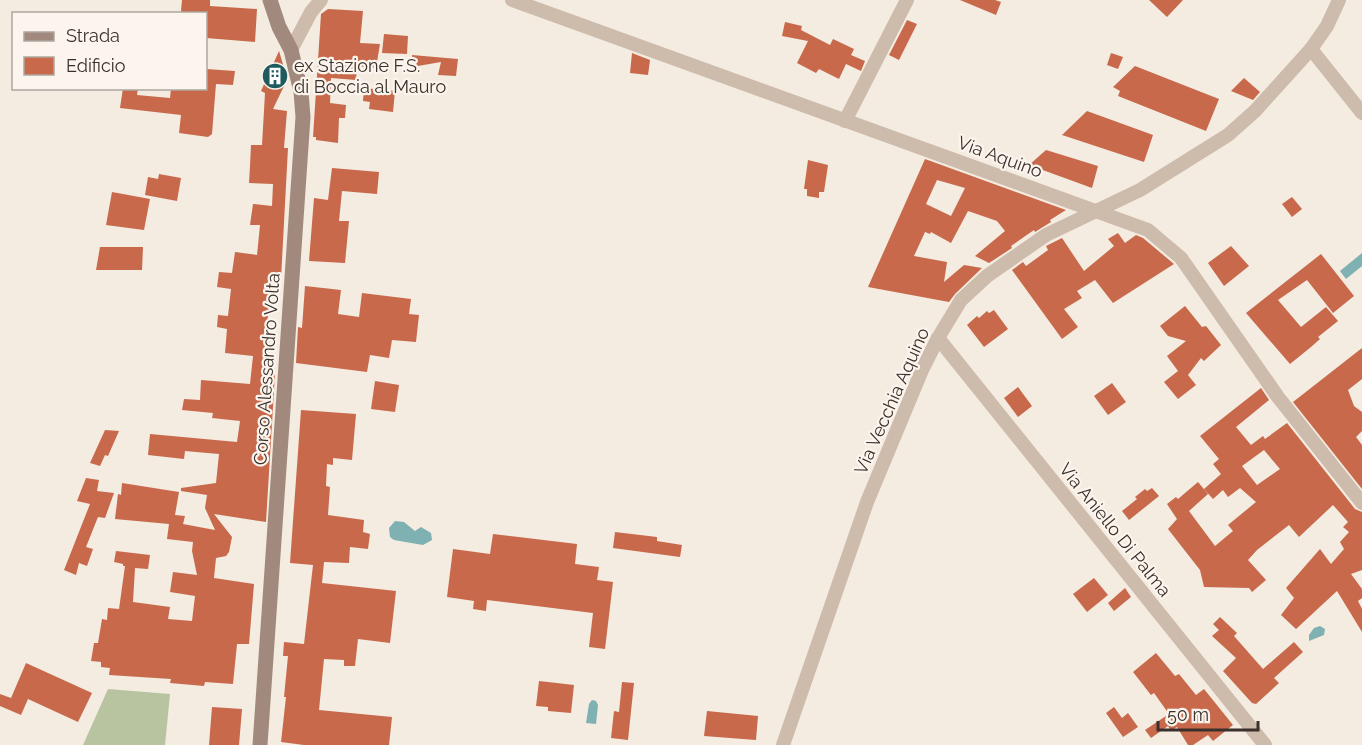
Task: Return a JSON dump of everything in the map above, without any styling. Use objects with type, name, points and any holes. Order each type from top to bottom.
[{"type":"main road","name":"Corso Alessandro Volta","points":[[260,745],[303,117],[301,92],[291,50],[279,27],[270,0]]},
{"type":"street","points":[[291,50],[311,12],[321,0]]},
{"type":"street","name":"Via Aquino","points":[[512,0],[1148,230],[1181,258],[1278,397],[1362,503]]},
{"type":"street","points":[[845,121],[907,0]]},
{"type":"street","name":"Via Vecchia Aquino","points":[[783,745],[867,502],[922,370],[961,300],[987,276],[1046,235],[1140,190],[1228,135],[1255,111],[1311,49],[1327,26],[1339,0]]},
{"type":"street","points":[[1311,49],[1362,113]]},
{"type":"street","name":"Via Aniello Di Palma","points":[[938,338],[1265,745]]},
{"type":"green space","points":[[108,689],[170,694],[165,745],[83,745]]},
{"type":"water","points":[[1362,253],[1362,266],[1346,279],[1340,271]]},
{"type":"water","points":[[395,521],[404,522],[415,531],[421,527],[431,533],[432,540],[423,545],[394,540],[390,537],[389,528]]},
{"type":"water","points":[[1320,626],[1325,629],[1324,635],[1309,641],[1309,635],[1314,628]]},
{"type":"water","points":[[592,700],[598,705],[596,724],[586,723],[589,704]]},
{"type":"building","points":[[182,0],[210,0],[210,6],[257,9],[255,42],[207,38],[207,12],[181,11]]},
{"type":"building","points":[[960,0],[995,0],[1001,2],[996,15]]},
{"type":"building","points":[[1149,0],[1183,0],[1167,17]]},
{"type":"building","points":[[328,9],[363,11],[360,43],[380,44],[376,68],[357,66],[356,80],[331,78],[330,103],[346,105],[345,118],[339,118],[338,143],[316,140],[316,137],[313,137],[321,14]]},
{"type":"building","points":[[907,20],[917,24],[899,60],[889,55]]},
{"type":"building","points":[[785,22],[802,26],[801,30],[830,45],[833,39],[854,49],[851,55],[865,61],[861,71],[846,64],[839,79],[819,69],[816,73],[797,63],[808,41],[782,36]]},
{"type":"building","points":[[384,34],[408,36],[407,54],[382,53]]},
{"type":"building","points":[[279,51],[285,71],[280,82],[285,84],[273,109],[287,111],[284,148],[288,148],[281,279],[271,279],[263,373],[275,374],[266,522],[214,514],[232,537],[226,556],[216,558],[214,578],[254,584],[249,644],[237,644],[233,684],[205,682],[204,686],[170,683],[171,679],[109,675],[110,668],[101,667],[101,662],[91,661],[94,643],[98,643],[102,619],[107,620],[108,608],[119,609],[125,566],[114,562],[116,551],[150,555],[148,569],[135,568],[133,602],[170,607],[168,619],[192,621],[195,596],[170,592],[173,572],[197,575],[192,551],[193,542],[167,539],[169,524],[115,519],[118,494],[121,495],[122,483],[179,492],[175,515],[185,516],[183,524],[215,530],[205,508],[207,495],[181,491],[181,488],[216,483],[219,454],[185,451],[184,459],[148,455],[150,434],[237,442],[240,421],[212,418],[213,413],[182,410],[184,399],[200,400],[201,380],[250,384],[253,356],[225,353],[227,329],[217,327],[218,315],[228,316],[231,289],[217,287],[219,272],[232,273],[235,252],[257,255],[260,225],[250,225],[253,204],[272,206],[273,184],[249,183],[251,145],[262,145],[265,93],[261,91]]},
{"type":"building","points":[[632,53],[650,60],[648,75],[630,73]]},
{"type":"building","points":[[1111,53],[1123,57],[1118,69],[1107,65]]},
{"type":"building","points":[[412,55],[458,59],[456,76],[438,75],[441,62],[412,67]]},
{"type":"building","points":[[1135,66],[1219,99],[1206,131],[1118,96],[1120,91],[1113,87]]},
{"type":"building","points":[[207,69],[235,71],[233,85],[216,84],[212,134],[208,137],[179,133],[181,115],[120,108],[123,90],[138,90],[137,95],[170,98],[171,90],[207,90]]},
{"type":"building","points":[[1244,78],[1260,92],[1253,100],[1231,91]]},
{"type":"building","points":[[364,88],[395,91],[393,112],[369,109],[370,102],[363,101]]},
{"type":"building","points":[[1087,111],[1153,135],[1144,162],[1062,135]]},
{"type":"building","points":[[1046,150],[1098,166],[1092,188],[1029,165]]},
{"type":"building","points":[[925,159],[1066,210],[989,263],[975,256],[1005,231],[997,221],[968,211],[951,243],[931,232],[930,234],[925,232],[914,256],[947,262],[944,282],[964,265],[982,268],[949,302],[868,287]],"holes":[[[937,180],[965,188],[951,216],[926,204]]]},
{"type":"building","points":[[808,160],[828,165],[824,192],[819,192],[819,198],[807,196],[807,189],[804,189]]},
{"type":"building","points":[[332,168],[379,172],[377,194],[342,191],[339,221],[349,221],[345,263],[309,261],[314,198],[328,200]]},
{"type":"building","points":[[159,174],[181,178],[177,201],[145,195],[148,177],[158,179]]},
{"type":"building","points":[[112,192],[150,199],[144,230],[106,225]]},
{"type":"building","points":[[1292,197],[1302,209],[1292,217],[1282,204]]},
{"type":"building","points":[[1118,233],[1125,243],[1136,235],[1143,238],[1174,264],[1113,303],[1095,280],[1077,291],[1082,298],[1064,309],[1078,327],[1062,339],[1012,270],[1023,262],[1026,266],[1048,250],[1046,246],[1062,238],[1084,271],[1114,246],[1108,239]]},
{"type":"building","points":[[1231,246],[1249,266],[1224,286],[1208,263]]},
{"type":"building","points":[[100,247],[143,247],[142,270],[96,270]]},
{"type":"building","points":[[1321,254],[1354,296],[1333,313],[1307,280],[1278,300],[1301,327],[1326,307],[1338,321],[1290,364],[1246,313]]},
{"type":"building","points":[[305,286],[341,290],[338,314],[359,317],[362,293],[411,299],[409,314],[419,315],[416,342],[392,340],[389,358],[370,355],[367,372],[296,363],[298,327],[302,328]]},
{"type":"building","points":[[1185,306],[1202,327],[1206,326],[1221,345],[1204,361],[1201,358],[1188,375],[1196,385],[1178,399],[1164,382],[1178,371],[1167,356],[1186,341],[1168,336],[1160,326]]},
{"type":"building","points":[[994,310],[1008,329],[984,347],[967,325],[977,316],[979,318],[987,311],[989,313]]},
{"type":"building","points":[[1362,348],[1362,379],[1348,390],[1354,406],[1362,412],[1362,431],[1356,437],[1362,445],[1362,489],[1293,402]]},
{"type":"building","points":[[375,381],[399,385],[395,412],[371,409]]},
{"type":"building","points":[[1112,383],[1126,402],[1108,415],[1094,396]]},
{"type":"building","points":[[1018,387],[1032,406],[1018,417],[1004,398]]},
{"type":"building","points":[[1261,388],[1269,400],[1236,427],[1251,445],[1263,436],[1265,439],[1287,423],[1355,509],[1362,512],[1362,570],[1351,574],[1362,589],[1362,598],[1358,601],[1362,609],[1362,632],[1337,591],[1296,629],[1281,615],[1294,598],[1286,588],[1320,549],[1331,564],[1344,549],[1340,542],[1349,532],[1343,527],[1348,522],[1333,505],[1299,537],[1289,525],[1257,550],[1248,560],[1266,580],[1252,592],[1249,588],[1204,587],[1200,570],[1168,529],[1177,519],[1167,504],[1176,497],[1178,499],[1198,482],[1208,494],[1189,511],[1215,546],[1233,531],[1228,525],[1256,502],[1240,488],[1228,497],[1223,490],[1213,499],[1204,489],[1221,474],[1213,464],[1219,459],[1200,436]],"holes":[[[1264,450],[1280,469],[1257,485],[1242,466]]]},
{"type":"building","points":[[301,410],[356,414],[352,460],[333,458],[333,465],[327,464],[326,486],[330,487],[328,515],[364,520],[363,532],[370,534],[368,549],[350,547],[349,563],[324,562],[322,583],[396,591],[390,643],[358,639],[355,666],[344,666],[344,660],[324,659],[319,710],[392,717],[389,745],[304,745],[281,742],[288,656],[283,656],[284,642],[304,644],[313,565],[290,563]]},
{"type":"building","points":[[105,430],[119,431],[108,456],[105,455],[100,466],[90,463]]},
{"type":"building","points":[[86,478],[99,480],[97,491],[114,493],[105,518],[98,517],[86,547],[93,549],[87,566],[79,563],[76,575],[64,570],[90,504],[77,501]]},
{"type":"building","points":[[1152,488],[1159,496],[1129,520],[1122,511],[1145,489],[1147,491]]},
{"type":"building","points":[[615,532],[657,537],[657,541],[682,545],[680,557],[613,548]]},
{"type":"building","points":[[493,534],[577,544],[575,564],[599,567],[597,580],[613,582],[605,649],[589,647],[593,613],[487,600],[486,611],[473,609],[474,601],[447,597],[453,549],[490,554]]},
{"type":"building","points":[[1094,578],[1108,595],[1087,612],[1073,594]]},
{"type":"building","points":[[1125,588],[1131,597],[1114,611],[1108,603]]},
{"type":"building","points":[[1220,617],[1237,633],[1234,636],[1263,669],[1294,642],[1303,652],[1274,678],[1279,683],[1256,704],[1252,703],[1223,671],[1236,658],[1212,636],[1219,630],[1213,624]]},
{"type":"building","points":[[1156,653],[1175,676],[1179,674],[1196,695],[1204,689],[1233,725],[1213,741],[1208,735],[1193,745],[1188,745],[1177,727],[1171,731],[1168,726],[1151,738],[1145,730],[1169,714],[1154,693],[1151,695],[1133,672]]},
{"type":"building","points":[[26,663],[92,693],[78,722],[28,699],[21,715],[0,706],[0,694],[11,698]]},
{"type":"building","points":[[539,681],[574,685],[571,713],[548,711],[548,707],[536,706]]},
{"type":"building","points":[[622,682],[634,683],[628,740],[611,738],[614,711],[619,712]]},
{"type":"building","points":[[212,707],[242,709],[239,745],[209,745]]},
{"type":"building","points":[[1114,707],[1122,718],[1128,713],[1138,727],[1123,737],[1106,713]]},
{"type":"building","points":[[707,711],[758,716],[756,740],[704,736]]},
{"type":"place","name":"ex Stazione F.S. di Boccia al Mauro","points":[[275,76]]}]
